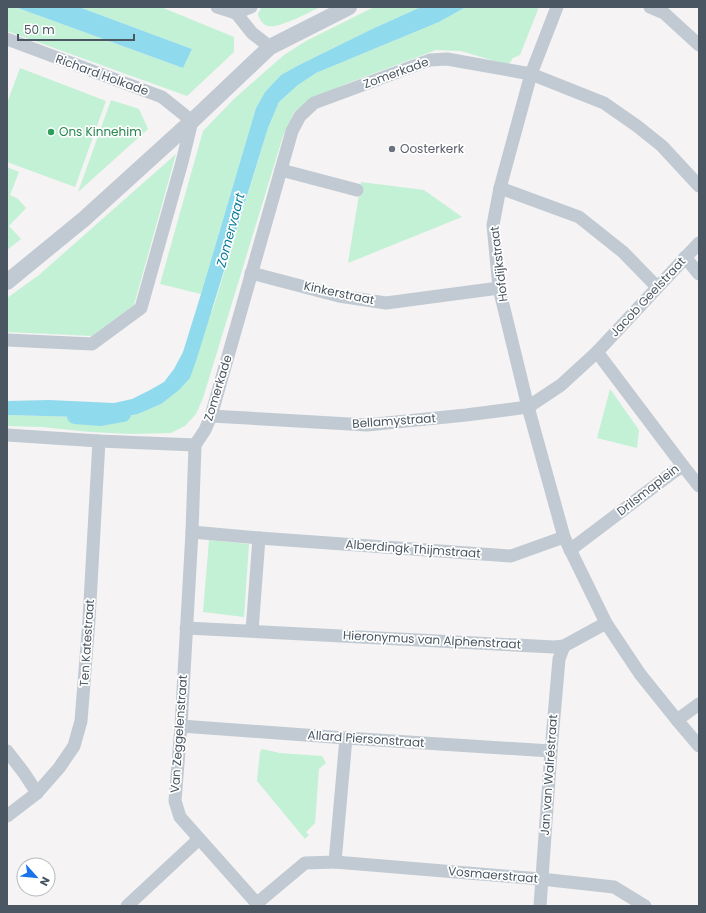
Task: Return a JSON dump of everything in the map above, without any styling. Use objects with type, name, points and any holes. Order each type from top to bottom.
[{"type":"street","points":[[217,7],[236,13],[252,33],[270,47]]},
{"type":"street","points":[[236,13],[251,7]]},
{"type":"street","points":[[7,282],[84,219],[192,121],[270,47],[349,7]]},
{"type":"street","points":[[530,74],[557,7]]},
{"type":"street","points":[[650,7],[666,10],[699,45]]},
{"type":"street","name":"Richard Holkade","points":[[7,39],[162,97],[192,121]]},
{"type":"street","name":"Zomerkade","points":[[195,445],[205,430],[211,416],[292,131],[300,116],[314,103],[430,60],[447,59],[530,74],[604,103],[662,146],[699,186]]},
{"type":"street","name":"Hofdijkstraat","points":[[528,407],[499,288],[493,225],[500,188],[530,74]]},
{"type":"street","points":[[7,340],[92,344],[141,308],[192,121]]},
{"type":"street","points":[[281,170],[357,190]]},
{"type":"street","points":[[500,188],[579,217],[623,252],[657,286]]},
{"type":"street","name":"Jacob Geelstraat","points":[[597,352],[657,286],[699,243]]},
{"type":"street","points":[[685,257],[699,274]]},
{"type":"street","name":"Kinkerstraat","points":[[251,273],[339,296],[386,303],[499,288]]},
{"type":"street","points":[[597,352],[560,385],[528,407],[564,537],[606,623],[640,674],[676,720],[699,746]]},
{"type":"street","name":"Drilsmaplein","points":[[570,550],[683,466],[597,352]]},
{"type":"street","name":"Bellamystraat","points":[[211,416],[367,425],[528,407]]},
{"type":"street","points":[[7,435],[195,445]]},
{"type":"street","name":"Ten Katestraat","points":[[7,816],[37,793],[59,768],[74,746],[81,721],[89,620],[99,441]]},
{"type":"street","name":"Van Zeggelenstraat","points":[[195,445],[192,532],[181,726],[175,801],[180,817],[258,905]]},
{"type":"street","points":[[683,466],[699,486]]},
{"type":"street","points":[[186,628],[252,631],[259,538],[192,532]]},
{"type":"street","name":"Alberdingk Thijmstraat","points":[[259,538],[511,556],[564,537]]},
{"type":"street","name":"Hieronymus van Alphenstraat","points":[[252,631],[554,647],[564,646],[606,623]]},
{"type":"street","name":"Jan van Walréstraat","points":[[540,906],[550,751],[559,659],[564,646]]},
{"type":"street","points":[[676,720],[699,704]]},
{"type":"street","name":"Allard Piersonstraat","points":[[181,726],[550,751]]},
{"type":"street","points":[[335,862],[346,738]]},
{"type":"street","points":[[7,751],[37,793]]},
{"type":"street","points":[[127,906],[199,839]]},
{"type":"street","name":"Vosmaerstraat","points":[[258,905],[305,863],[335,862],[541,879],[614,887],[645,906]]},
{"type":"green space","points":[[7,7],[15,7],[183,68],[192,49],[79,7],[161,7],[234,37],[234,52],[187,96],[7,31]]},
{"type":"green space","points":[[320,7],[294,20],[279,25],[268,26],[262,22],[258,14],[261,8]]},
{"type":"green space","points":[[374,7],[421,7],[372,29],[281,75],[265,92],[256,108],[201,294],[160,284],[203,131],[235,98],[284,55],[306,41]]},
{"type":"green space","points":[[466,7],[539,7],[520,55],[513,58],[508,65],[461,51],[436,50],[348,83],[310,100],[294,112],[283,136],[203,398],[196,414],[185,426],[171,433],[132,434],[90,432],[42,427],[7,426],[7,415],[116,418],[138,414],[161,404],[213,309],[268,128],[279,102],[298,85],[316,73],[439,22]]},
{"type":"green space","name":"Ons Kinnehim","points":[[20,68],[106,101],[75,187],[7,162],[7,103]]},
{"type":"green space","points":[[111,100],[139,109],[148,129],[78,192]]},
{"type":"green space","points":[[176,154],[134,305],[92,336],[7,332],[7,298],[39,275]]},
{"type":"green space","points":[[7,167],[19,172],[10,195],[18,199],[26,208],[9,226],[21,239],[7,250]]},
{"type":"green space","points":[[361,182],[424,190],[462,217],[348,263]]},
{"type":"green space","points":[[610,389],[639,430],[637,448],[597,438]]},
{"type":"green space","points":[[209,540],[249,544],[244,617],[203,612]]},
{"type":"green space","points":[[262,749],[280,753],[322,756],[326,763],[319,769],[315,823],[306,832],[309,835],[305,839],[257,781],[260,752]]},
{"type":"water","points":[[15,7],[79,7],[192,49],[183,68]]},
{"type":"water","points":[[421,7],[466,7],[439,22],[316,73],[298,85],[279,102],[268,128],[197,358],[190,378],[179,390],[161,404],[138,414],[116,418],[7,415],[7,401],[49,400],[114,403],[132,399],[164,382],[174,369],[183,352],[256,108],[265,92],[281,75],[297,66]]},
{"type":"waterway","name":"Zomervaart","points":[[75,416],[101,418],[123,414]]},
{"type":"place","name":"Ons Kinnehim","points":[[51,132]]},
{"type":"place","name":"Oosterkerk","points":[[392,149]]}]
